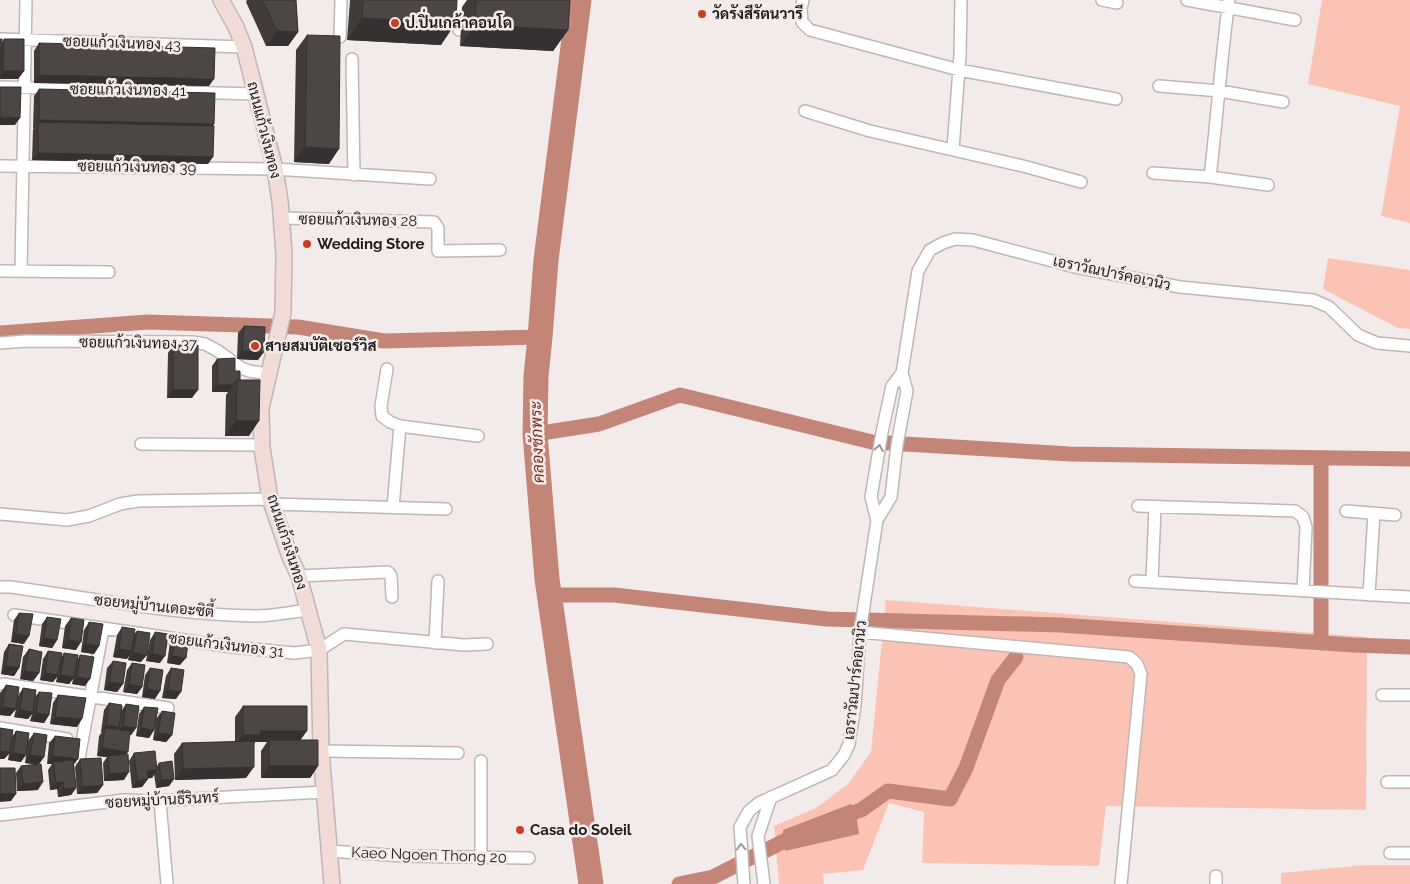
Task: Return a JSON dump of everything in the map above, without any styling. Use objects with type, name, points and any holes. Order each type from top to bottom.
[{"type":"street","points":[[22,271],[26,0]]},
{"type":"street","name":"ถนนแก้วเงินทอง","points":[[222,0],[244,47],[275,169],[282,218],[284,252],[283,313],[261,408],[262,445],[271,501],[290,557],[299,576],[319,650],[324,792],[332,884]]},
{"type":"street","points":[[340,37],[341,0]]},
{"type":"street","points":[[455,0],[497,3]]},
{"type":"street","points":[[459,30],[460,0]]},
{"type":"street","points":[[804,0],[801,8],[802,22],[810,30],[958,70],[1116,99]]},
{"type":"street","points":[[953,149],[961,0]]},
{"type":"street","points":[[1102,0],[1117,2]]},
{"type":"street","points":[[1187,0],[1229,4],[1295,20]]},
{"type":"street","points":[[1210,177],[1229,4]]},
{"type":"street","name":"ซอยแก้วเงินทอง 43","points":[[0,39],[244,47]]},
{"type":"street","points":[[352,59],[354,175]]},
{"type":"street","points":[[1160,86],[1220,91],[1283,102]]},
{"type":"street","name":"ซอยแก้วเงินทอง 41","points":[[0,87],[255,94]]},
{"type":"street","points":[[804,111],[870,132],[953,149],[1081,182]]},
{"type":"street","name":"ซอยแก้วเงินทอง 39","points":[[0,166],[275,169],[430,179]]},
{"type":"street","points":[[1153,173],[1210,177],[1268,185]]},
{"type":"street","name":"ซอยแก้วเงินทอง 28","points":[[282,218],[434,222],[438,228],[438,251],[500,250]]},
{"type":"street","name":"เอราวัณปาร์คอเวนิว","points":[[744,884],[740,827],[749,811],[771,797],[832,770],[844,755],[849,744],[855,706],[863,605],[877,520],[891,496],[907,390],[902,373],[918,271],[930,250],[942,243],[955,239],[973,240],[1075,267],[1180,287],[1313,300],[1328,307],[1358,335],[1377,343],[1410,346]]},
{"type":"street","points":[[0,271],[109,272]]},
{"type":"street","name":"ซอยแก้วเงินทอง 37","points":[[0,343],[26,341],[192,342],[206,344],[241,368],[268,374]]},
{"type":"street","points":[[387,369],[382,416],[390,422],[400,426],[478,436]]},
{"type":"street","name":"เอราวัณปาร์คอเวนิว","points":[[877,520],[871,496],[892,386],[902,373]]},
{"type":"street","points":[[393,507],[400,426]]},
{"type":"street","points":[[141,444],[262,445]]},
{"type":"street","points":[[0,514],[67,520],[89,516],[120,504],[138,501],[271,501],[446,509]]},
{"type":"street","points":[[1138,506],[1295,511],[1303,517],[1306,527],[1309,591]]},
{"type":"street","points":[[1152,582],[1155,507]]},
{"type":"street","points":[[1346,510],[1395,515]]},
{"type":"street","points":[[1369,595],[1374,513]]},
{"type":"street","points":[[299,576],[388,572],[391,576],[392,597]]},
{"type":"street","points":[[1135,580],[1410,597]]},
{"type":"street","points":[[436,643],[438,581]]},
{"type":"street","name":"ซอยหมู่บ้านเดอะซิตี้","points":[[0,588],[10,587],[176,611],[257,616],[308,610]]},
{"type":"street","name":"ซอยแก้วเงินทอง 31","points":[[14,615],[232,647],[294,653],[319,650]]},
{"type":"street","points":[[78,758],[103,629]]},
{"type":"street","points":[[860,631],[1129,657],[1138,664],[1141,674],[1121,884]]},
{"type":"street","points":[[319,650],[344,634],[464,645],[487,644]]},
{"type":"street","points":[[3,684],[168,708]]},
{"type":"street","points":[[1382,695],[1410,695]]},
{"type":"street","points":[[0,728],[81,741]]},
{"type":"street","points":[[322,751],[458,753]]},
{"type":"street","points":[[481,761],[481,857]]},
{"type":"street","points":[[1387,782],[1410,782]]},
{"type":"street","name":"ซอยหมู่บ้านธีรินทร์","points":[[0,815],[124,800],[160,801],[324,792]]},
{"type":"street","points":[[764,884],[758,836],[771,797]]},
{"type":"street","points":[[160,801],[166,884]]},
{"type":"street","name":"Kaeo Ngoen Thong 20","points":[[329,851],[403,856],[529,858]]},
{"type":"street","points":[[1390,853],[1410,853]]},
{"type":"shaded area","points":[[1322,0],[1410,0],[1410,223],[1381,216],[1400,106],[1308,84]]},
{"type":"shaded area","points":[[1328,258],[1410,270],[1410,329],[1398,328],[1323,289]]},
{"type":"shaded area","points":[[886,600],[1367,637],[1366,810],[1106,806],[1099,866],[922,863],[924,812],[889,803],[863,870],[823,874],[824,884],[779,884],[774,826],[816,808],[848,784],[871,752]]},
{"type":"shaded area","points":[[851,804],[857,820],[859,834],[785,851],[783,830]]},
{"type":"shaded area","points":[[1366,865],[1410,865],[1410,884],[1281,884],[1281,873]]},
{"type":"building","points":[[262,0],[296,0],[298,32],[277,31]]},
{"type":"building","points":[[363,0],[457,0],[456,23],[362,18]]},
{"type":"building","points":[[476,0],[570,0],[568,30],[475,25]]},
{"type":"building","points":[[307,35],[340,36],[339,149],[305,147]]},
{"type":"building","points":[[0,39],[2,39],[1,71],[0,71]]},
{"type":"building","points":[[4,39],[24,39],[24,71],[3,71]]},
{"type":"building","points":[[39,43],[215,48],[214,79],[39,75]]},
{"type":"building","points":[[0,87],[21,87],[20,118],[0,117]]},
{"type":"building","points":[[39,89],[215,93],[214,124],[39,120]]},
{"type":"building","points":[[38,122],[214,126],[213,157],[38,153]]},
{"type":"building","points":[[244,326],[265,327],[264,352],[242,351]]},
{"type":"building","points":[[173,345],[198,345],[198,390],[173,390]]},
{"type":"building","points":[[235,358],[235,371],[240,371],[240,380],[237,380],[233,385],[218,385],[217,359]]},
{"type":"building","points":[[237,380],[260,380],[259,421],[236,421]]},
{"type":"building","points":[[19,613],[33,614],[29,636],[16,634]]},
{"type":"building","points":[[47,617],[61,619],[57,640],[44,638]]},
{"type":"building","points":[[71,618],[84,620],[81,642],[68,640]]},
{"type":"building","points":[[89,622],[103,624],[99,646],[86,644]]},
{"type":"building","points":[[122,627],[135,629],[132,651],[119,649]]},
{"type":"building","points":[[137,631],[150,633],[147,655],[133,653]]},
{"type":"building","points":[[155,632],[168,634],[165,656],[152,654]]},
{"type":"building","points":[[176,634],[189,636],[186,658],[172,656]]},
{"type":"building","points":[[9,644],[23,646],[19,668],[6,666]]},
{"type":"building","points":[[29,649],[42,652],[39,673],[25,671]]},
{"type":"building","points":[[48,651],[62,653],[58,675],[45,673]]},
{"type":"building","points":[[64,653],[78,655],[74,677],[61,675]]},
{"type":"building","points":[[80,655],[94,657],[90,679],[77,677]]},
{"type":"building","points":[[113,661],[126,663],[123,684],[109,682]]},
{"type":"building","points":[[132,663],[145,665],[142,687],[129,684]]},
{"type":"building","points":[[150,668],[163,670],[160,691],[147,689]]},
{"type":"building","points":[[171,668],[184,670],[181,692],[168,690]]},
{"type":"building","points":[[6,685],[19,687],[16,709],[2,707]]},
{"type":"building","points":[[23,688],[36,690],[33,712],[20,710]]},
{"type":"building","points":[[39,692],[52,693],[49,715],[36,713]]},
{"type":"building","points":[[58,695],[86,698],[82,719],[55,717]]},
{"type":"building","points":[[109,703],[122,705],[119,727],[106,725]]},
{"type":"building","points":[[126,704],[139,706],[136,728],[123,726]]},
{"type":"building","points":[[243,706],[307,706],[307,731],[261,731],[260,735],[243,735]]},
{"type":"building","points":[[144,707],[158,708],[154,730],[141,728]]},
{"type":"building","points":[[162,711],[175,713],[172,735],[158,733]]},
{"type":"building","points":[[0,728],[13,730],[10,752],[0,751]]},
{"type":"building","points":[[105,728],[130,731],[128,752],[102,748]]},
{"type":"building","points":[[16,731],[29,733],[26,755],[13,753]]},
{"type":"building","points":[[34,733],[47,735],[44,757],[30,755]]},
{"type":"building","points":[[55,736],[80,739],[78,759],[52,756]]},
{"type":"building","points":[[269,740],[318,740],[318,766],[269,766]]},
{"type":"building","points":[[254,741],[254,767],[183,769],[182,743]]},
{"type":"building","points":[[155,751],[157,770],[147,771],[148,779],[137,781],[134,753]]},
{"type":"building","points":[[128,754],[129,772],[109,774],[108,756]]},
{"type":"building","points":[[101,758],[103,785],[82,787],[80,759]]},
{"type":"building","points":[[73,760],[76,788],[63,789],[63,782],[56,783],[53,762]]},
{"type":"building","points":[[172,761],[174,779],[161,780],[159,763]]},
{"type":"building","points":[[41,764],[43,782],[23,784],[21,766]]},
{"type":"building","points":[[0,768],[15,768],[16,794],[0,794]]},
{"type":"waterway","name":"คลองชักพระ","points":[[579,0],[546,260],[536,376],[535,434],[547,579],[591,884]]},
{"type":"waterway","points":[[0,333],[148,322],[298,327],[384,341],[540,337]]},
{"type":"waterway","points":[[535,434],[599,424],[680,395],[872,442],[1070,454],[1410,459]]},
{"type":"waterway","points":[[1321,458],[1321,643]]},
{"type":"waterway","points":[[549,595],[614,595],[827,619],[1060,625],[1353,645],[1410,647]]},
{"type":"waterway","points":[[835,819],[861,810],[888,791],[950,799],[966,768],[998,680],[1016,657]]},
{"type":"waterway","points":[[679,884],[713,877],[802,832]]},
{"type":"place","name":"วัดรังสีรัตนวารี","points":[[702,14]]},
{"type":"place","name":"ป.ปิ่นเกล้าคอนโด","points":[[395,23]]},
{"type":"place","name":"Wedding Store","points":[[307,244]]},
{"type":"place","name":"สายสมบัติเซอร์วิส","points":[[255,346]]},
{"type":"place","name":"Casa do Soleil","points":[[520,830]]}]
